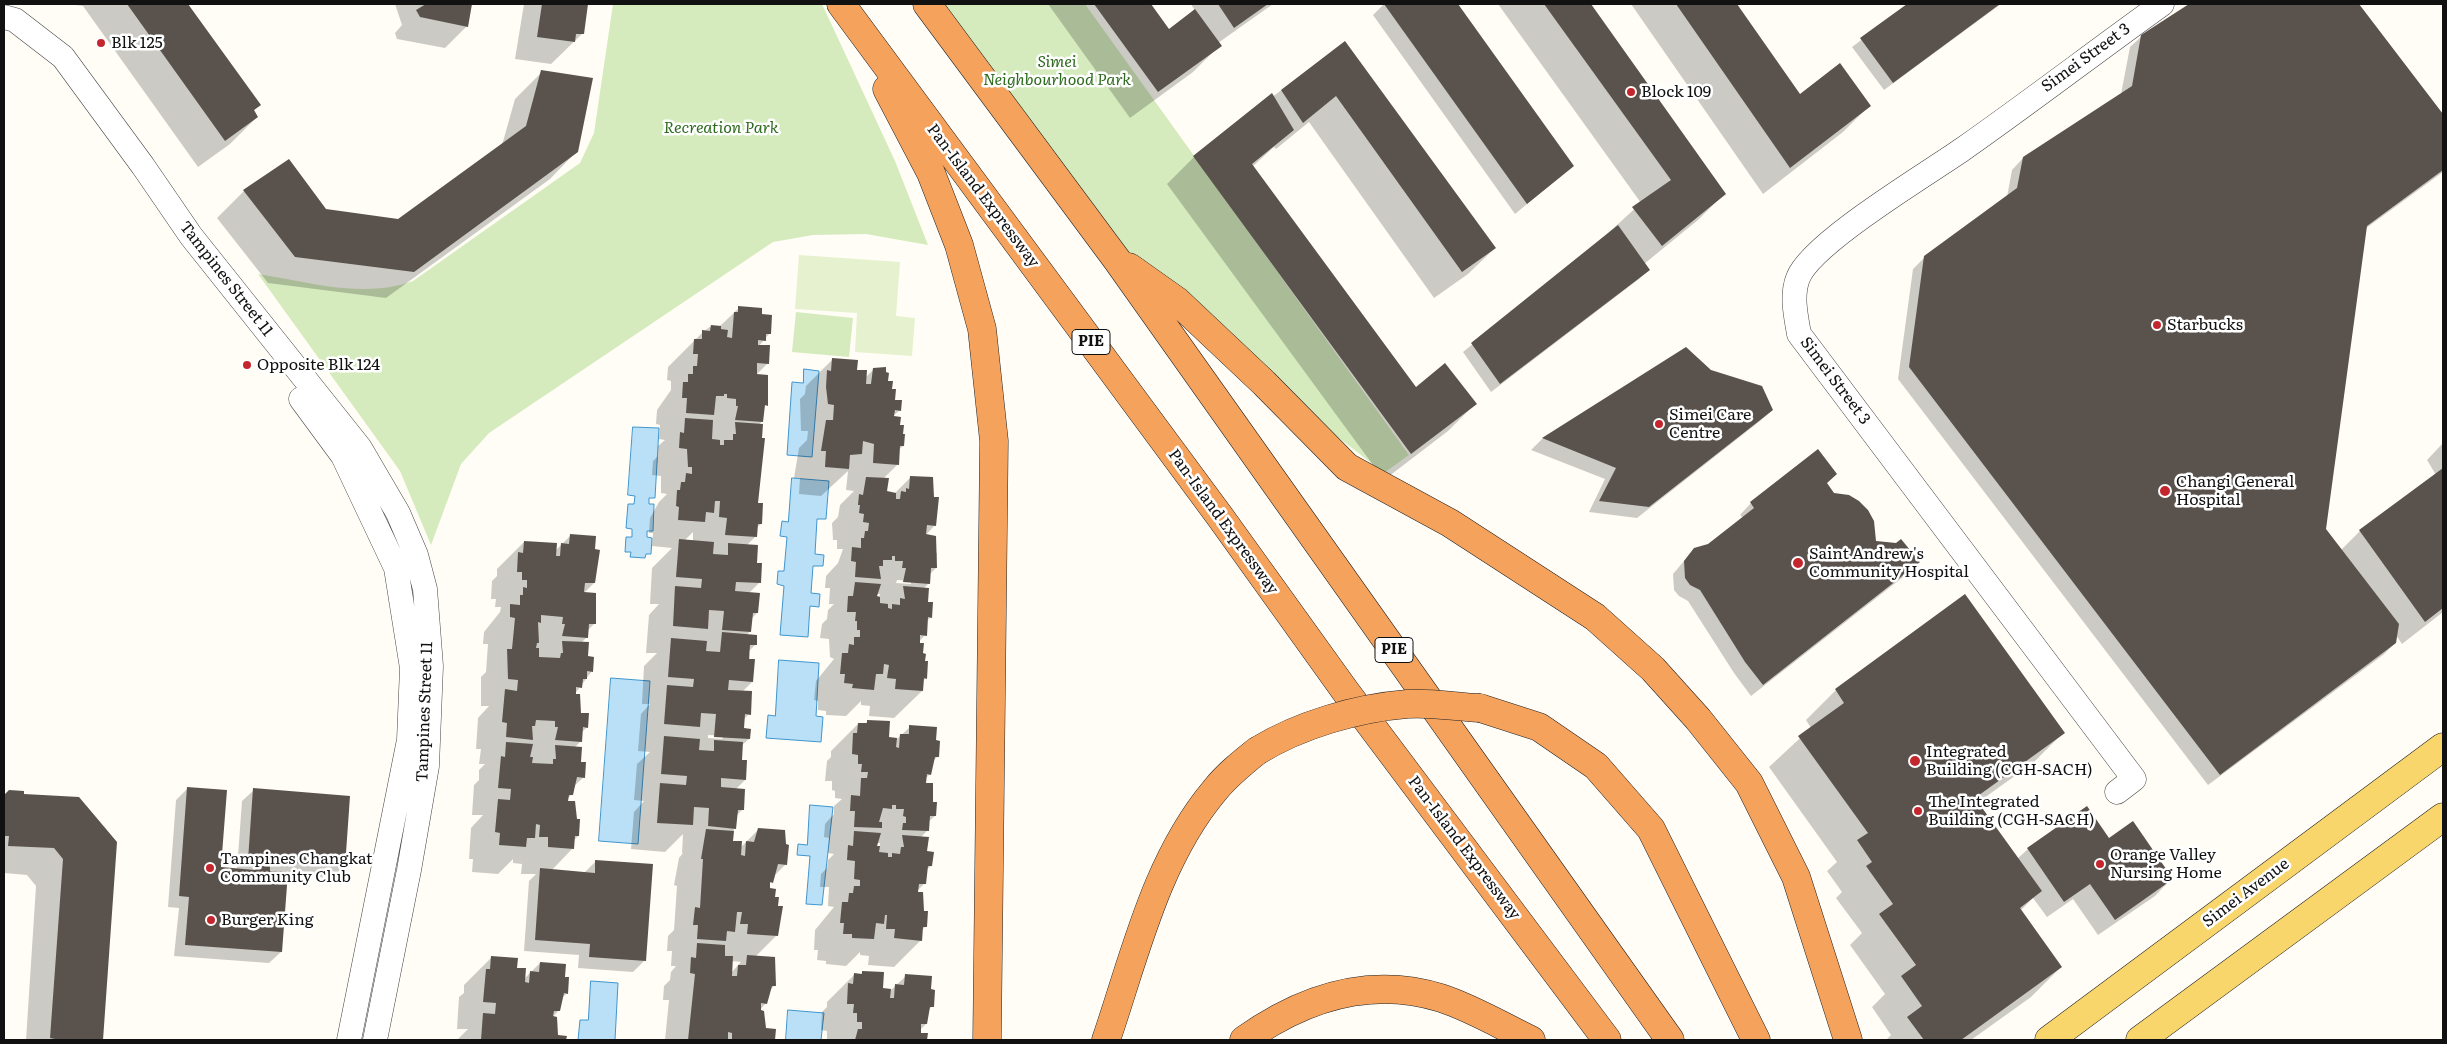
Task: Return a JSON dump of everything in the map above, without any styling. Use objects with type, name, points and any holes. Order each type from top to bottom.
[{"type":"highway","name":"PIE","points":[[927,4],[1118,260],[1670,1040]]},
{"type":"highway","points":[[843,7],[931,173],[959,245],[982,329],[994,441],[987,1040]]},
{"type":"highway","name":"Pan-Island Expressway","points":[[843,7],[1215,510],[1346,692],[1607,1040]]},
{"type":"highway","points":[[1118,260],[1150,280],[1177,302],[1264,383],[1347,467],[1450,523],[1595,618],[1653,669],[1698,719],[1749,783],[1796,877],[1848,1040]]},
{"type":"highway","points":[[1106,1040],[1168,863],[1197,813],[1215,788],[1257,752],[1290,732],[1333,718],[1407,704],[1480,708],[1539,727],[1596,766],[1651,829],[1756,1040]]},
{"type":"highway","points":[[1244,1040],[1274,1019],[1309,1004],[1347,992],[1380,989],[1404,991],[1441,998],[1531,1040]]},
{"type":"main road","name":"Simei Avenue","points":[[2049,1040],[2443,747]]},
{"type":"main road","points":[[2140,1040],[2443,816]]},
{"type":"street","name":"Simei Street 3","points":[[2117,792],[2134,780],[1799,334],[1794,306],[1798,278],[1813,256],[1881,204],[1964,149],[2162,4]]},
{"type":"street","name":"Tampines Street 11","points":[[4,17],[15,20],[63,58],[143,166],[191,236],[360,448],[398,513],[416,555],[425,589],[431,666],[426,766],[409,870],[375,1040]]},
{"type":"street","name":"Tampines Street 11","points":[[4,33],[10,35],[53,68],[164,222],[213,281],[343,456],[396,568],[412,668],[409,740],[349,1040]]},
{"type":"green space","name":"Recreation Park","points":[[613,4],[822,4],[895,161],[928,245],[866,234],[813,235],[773,242],[489,433],[461,464],[431,545],[400,471],[258,274],[355,289],[375,289],[413,281],[580,163],[594,133]]},
{"type":"green space","name":"Simei Neighbourhood Park","points":[[931,4],[1085,4],[1409,455],[1384,473],[1267,382],[1118,259]]},
{"type":"green space","points":[[799,255],[900,262],[896,316],[915,318],[912,356],[855,352],[857,313],[795,309]]},
{"type":"green space","points":[[796,312],[853,318],[849,357],[792,352]]},
{"type":"water","points":[[804,369],[819,371],[812,457],[787,455],[792,382],[803,383]]},
{"type":"water","points":[[633,427],[659,428],[655,498],[649,498],[649,504],[654,504],[653,531],[647,531],[647,537],[652,538],[651,554],[646,554],[645,558],[630,557],[631,552],[625,552],[626,537],[632,537],[632,529],[626,528],[628,504],[634,504],[635,496],[628,495]]},
{"type":"water","points":[[792,478],[829,481],[826,519],[817,519],[815,554],[824,555],[823,566],[813,566],[811,593],[820,594],[819,607],[810,606],[808,637],[780,635],[784,586],[777,584],[778,571],[784,571],[787,537],[780,536],[782,521],[788,522]]},
{"type":"water","points":[[779,660],[819,663],[816,716],[823,717],[821,742],[766,738],[768,715],[775,716]]},
{"type":"water","points":[[611,678],[650,681],[638,844],[599,841]]},
{"type":"water","points":[[810,805],[833,807],[822,905],[806,904],[810,856],[797,855],[798,844],[807,845]]},
{"type":"water","points":[[591,981],[618,983],[615,1040],[578,1040],[580,1020],[588,1020]]},
{"type":"water","points":[[788,1010],[824,1013],[821,1040],[786,1040]]},
{"type":"building","points":[[127,4],[188,4],[261,105],[254,110],[258,117],[225,141]]},
{"type":"building","points":[[426,4],[472,4],[468,27],[420,17],[416,10]]},
{"type":"building","points":[[542,4],[588,4],[584,34],[576,34],[575,42],[537,37]]},
{"type":"building","points":[[1094,4],[1151,4],[1169,29],[1195,9],[1222,46],[1158,92]]},
{"type":"building","points":[[1218,4],[1268,4],[1234,28]]},
{"type":"building","points":[[1384,4],[1458,4],[1574,166],[1527,204]]},
{"type":"building","name":"Block 109","points":[[1544,4],[1591,4],[1726,194],[1662,246],[1632,207],[1671,180]]},
{"type":"building","points":[[1676,4],[1737,4],[1800,94],[1840,63],[1871,106],[1790,168]]},
{"type":"building","points":[[1907,4],[2000,4],[1893,83],[1860,38]]},
{"type":"building","points":[[2189,4],[2359,4],[2443,114],[2443,170],[2367,226],[2326,529],[2399,624],[2396,643],[2220,775],[1909,367],[1924,256],[2017,188],[2023,157],[2132,86],[2141,35]]},
{"type":"building","points":[[1345,41],[1496,248],[1462,272],[1336,96],[1303,123],[1281,90]]},
{"type":"building","points":[[541,70],[593,78],[578,152],[414,272],[295,257],[243,190],[289,159],[326,209],[398,219],[526,126]]},
{"type":"building","points":[[1272,93],[1294,130],[1252,164],[1416,387],[1445,363],[1477,404],[1411,454],[1193,156]]},
{"type":"building","points":[[1618,225],[1650,270],[1500,384],[1471,343]]},
{"type":"building","points":[[738,306],[762,308],[762,314],[772,315],[771,334],[766,334],[766,341],[758,340],[758,345],[770,345],[769,364],[757,363],[757,374],[768,375],[768,406],[765,405],[763,422],[735,420],[738,406],[736,406],[736,399],[727,398],[727,394],[716,396],[714,415],[686,413],[687,398],[682,398],[683,382],[688,382],[688,374],[693,374],[693,366],[697,366],[698,354],[693,354],[694,339],[702,339],[702,330],[710,331],[711,325],[721,326],[721,329],[728,330],[727,337],[732,338],[734,312],[738,312]]},
{"type":"building","name":"Simei Care Centre","points":[[1686,347],[1711,370],[1762,386],[1773,410],[1649,507],[1599,501],[1616,468],[1542,438]]},
{"type":"building","points":[[832,358],[858,360],[857,370],[867,370],[866,384],[871,384],[873,368],[886,367],[886,372],[889,373],[888,381],[893,381],[892,389],[896,389],[895,400],[902,400],[901,411],[895,410],[894,416],[901,417],[900,425],[904,425],[903,434],[905,434],[904,446],[900,446],[899,465],[873,463],[874,444],[863,441],[862,454],[850,455],[849,469],[825,467],[826,451],[821,451],[826,420],[833,420],[834,405],[828,404],[826,387],[827,370],[831,371]]},
{"type":"building","points":[[685,418],[713,420],[712,439],[720,440],[720,445],[724,445],[724,440],[733,440],[733,434],[736,434],[735,422],[763,424],[762,438],[765,438],[758,503],[763,503],[762,524],[758,524],[757,537],[725,535],[727,518],[719,517],[720,501],[715,501],[714,513],[706,512],[705,522],[678,520],[679,507],[676,506],[677,490],[680,490],[681,482],[685,482],[686,473],[692,474],[692,467],[688,467],[687,449],[679,448],[680,432],[684,433]]},
{"type":"building","points":[[1818,449],[1837,474],[1827,483],[1834,493],[1849,495],[1868,510],[1874,521],[1876,541],[1896,543],[1901,539],[1920,562],[1763,685],[1745,662],[1700,590],[1690,585],[1685,578],[1684,561],[1694,548],[1708,544],[1754,508],[1750,502]]},
{"type":"building","points":[[2443,468],[2443,608],[2425,622],[2359,530]]},
{"type":"building","points":[[910,476],[933,477],[934,497],[939,497],[936,526],[927,525],[926,534],[936,536],[937,568],[931,568],[930,584],[903,582],[906,568],[902,568],[903,561],[895,561],[895,556],[892,556],[892,560],[883,560],[883,566],[879,566],[881,579],[855,577],[856,562],[851,561],[852,547],[861,548],[861,538],[864,538],[865,531],[868,531],[869,523],[863,522],[864,514],[859,513],[860,505],[858,505],[859,494],[863,495],[866,477],[889,478],[887,491],[896,493],[896,499],[900,499],[901,491],[906,492],[906,488],[909,489]]},
{"type":"building","points":[[570,534],[596,536],[595,549],[600,550],[595,583],[585,583],[584,592],[596,593],[596,624],[589,624],[588,638],[562,636],[565,624],[562,624],[563,617],[541,615],[541,623],[538,622],[539,643],[537,643],[536,648],[539,648],[539,657],[560,658],[561,653],[563,653],[562,641],[589,642],[588,656],[594,657],[593,672],[587,671],[587,679],[583,679],[582,688],[576,687],[576,694],[580,694],[581,713],[589,713],[588,728],[583,727],[582,742],[555,740],[558,727],[555,727],[555,721],[536,720],[535,726],[532,726],[533,740],[506,737],[507,723],[502,722],[505,689],[517,691],[518,680],[508,679],[507,649],[512,649],[515,618],[510,617],[510,604],[520,605],[520,595],[523,595],[523,587],[527,588],[527,580],[522,580],[522,572],[517,572],[518,552],[523,553],[524,541],[557,543],[556,556],[560,556],[561,543],[569,544]]},
{"type":"building","points":[[679,539],[714,542],[713,554],[728,555],[728,543],[758,545],[757,563],[762,563],[761,583],[736,582],[735,591],[760,593],[758,613],[753,613],[751,632],[722,630],[724,611],[709,610],[708,629],[673,626],[675,586],[701,588],[702,579],[676,577]]},
{"type":"building","points":[[855,582],[881,584],[877,596],[880,597],[880,603],[888,604],[888,608],[892,609],[892,604],[900,605],[900,598],[905,599],[903,586],[929,588],[928,602],[933,602],[932,618],[928,617],[927,636],[920,635],[920,643],[924,643],[923,653],[926,654],[925,661],[928,661],[927,679],[924,678],[923,691],[895,689],[896,679],[887,678],[889,665],[884,664],[883,674],[876,674],[874,690],[852,688],[853,684],[844,683],[845,674],[840,674],[842,653],[848,653],[849,644],[854,645],[854,637],[860,637],[860,630],[857,630],[857,621],[855,621],[856,612],[847,612],[848,596],[853,596]]},
{"type":"building","name":"The Integrated Building (CGH-SACH)","points":[[1965,594],[2065,733],[1975,798],[2042,891],[2020,908],[2062,967],[1961,1040],[1924,1040],[1907,1017],[1922,1006],[1901,976],[1916,965],[1879,914],[1893,904],[1866,866],[1872,862],[1857,840],[1868,833],[1798,736],[1844,703],[1835,689]]},
{"type":"building","points":[[722,632],[757,635],[757,645],[750,645],[749,659],[755,659],[753,682],[729,680],[728,690],[752,691],[751,715],[745,714],[744,728],[751,729],[750,739],[714,737],[716,714],[701,713],[700,727],[664,724],[667,685],[693,687],[694,679],[668,677],[671,638],[707,641],[706,651],[720,652]]},
{"type":"building","points":[[867,720],[890,721],[889,737],[897,738],[896,747],[899,748],[900,734],[909,734],[909,725],[937,727],[936,740],[940,741],[939,757],[935,757],[931,775],[927,774],[926,783],[933,783],[933,802],[937,802],[936,816],[930,816],[929,831],[902,830],[903,823],[906,823],[906,817],[903,816],[904,809],[896,809],[896,805],[892,805],[892,809],[883,808],[879,822],[882,822],[882,828],[854,827],[855,811],[850,811],[851,795],[860,796],[861,778],[867,778],[868,772],[861,772],[862,764],[858,764],[858,755],[852,754],[853,733],[857,733],[858,723],[867,723]]},
{"type":"building","points":[[664,736],[700,739],[699,750],[714,751],[714,740],[743,742],[742,760],[747,760],[746,780],[721,778],[721,787],[745,789],[744,810],[738,810],[736,829],[708,826],[709,808],[694,807],[693,825],[657,823],[660,783],[686,785],[687,776],[661,774]]},
{"type":"building","points":[[506,742],[533,744],[530,757],[533,757],[532,763],[553,764],[553,759],[556,759],[555,745],[582,747],[581,762],[586,762],[585,778],[577,777],[573,795],[569,795],[568,801],[575,801],[577,819],[580,819],[579,836],[575,836],[574,849],[548,847],[548,837],[539,837],[540,825],[536,824],[535,838],[527,838],[526,847],[499,845],[500,833],[495,832],[498,799],[510,800],[511,789],[498,788],[501,756],[505,757]]},
{"type":"building","name":"Tampines Changkat Community Club","points":[[187,787],[227,790],[221,867],[255,870],[256,860],[248,860],[253,788],[350,796],[345,867],[270,861],[270,871],[288,872],[282,952],[185,945],[189,897],[179,896]]},
{"type":"building","points":[[9,790],[24,791],[24,794],[79,797],[117,842],[103,1040],[60,1040],[50,1038],[63,859],[54,848],[8,846],[9,836],[4,836],[4,795]]},
{"type":"building","name":"Orange Valley Nursing Home","points":[[2087,806],[2109,838],[2133,821],[2173,879],[2115,920],[2090,884],[2064,902],[2027,848]]},
{"type":"building","points":[[758,828],[785,830],[786,844],[789,845],[787,865],[778,864],[773,883],[770,882],[770,888],[776,889],[775,897],[779,897],[778,906],[783,906],[778,936],[747,934],[748,924],[740,924],[742,912],[737,912],[735,932],[727,931],[726,941],[697,939],[698,925],[693,925],[695,907],[700,908],[703,859],[701,859],[706,829],[734,831],[733,841],[742,841],[741,855],[745,856],[746,841],[754,842]]},
{"type":"building","points":[[854,831],[881,833],[877,846],[880,846],[879,852],[888,853],[888,857],[892,857],[892,853],[900,854],[901,847],[904,847],[902,835],[929,837],[927,851],[934,852],[932,866],[928,866],[926,884],[919,884],[918,892],[923,892],[924,911],[928,911],[927,927],[923,927],[922,941],[894,938],[895,929],[886,929],[887,915],[885,915],[884,924],[876,923],[874,939],[852,938],[852,934],[843,934],[844,923],[840,923],[842,902],[848,902],[849,893],[853,893],[854,886],[860,886],[860,880],[854,879],[855,861],[847,860],[848,845],[853,846]]},
{"type":"building","points":[[595,860],[653,864],[646,961],[589,957],[590,944],[535,940],[540,868],[595,873]]},
{"type":"building","points":[[697,943],[725,945],[725,956],[733,956],[732,976],[737,976],[738,965],[746,965],[747,955],[775,957],[776,986],[772,986],[767,1004],[761,1003],[761,1010],[764,1011],[766,1028],[776,1029],[775,1040],[732,1040],[732,1033],[728,1032],[728,1040],[688,1040],[695,974],[690,973],[691,957],[696,958]]},
{"type":"building","points":[[491,956],[518,958],[517,968],[526,968],[525,982],[529,983],[530,971],[539,972],[540,962],[566,964],[565,977],[569,977],[568,994],[564,993],[560,1011],[554,1011],[553,1016],[557,1017],[558,1035],[567,1036],[566,1040],[481,1040],[483,1013],[495,1014],[496,1003],[483,1002],[486,969],[490,969]]},
{"type":"building","points":[[862,971],[884,972],[883,988],[891,989],[890,998],[894,998],[895,984],[904,985],[905,974],[932,976],[931,989],[935,990],[934,1007],[930,1007],[927,1024],[921,1024],[921,1033],[928,1033],[927,1040],[855,1040],[858,1029],[862,1029],[862,1022],[857,1022],[857,1013],[853,1013],[854,1004],[847,1004],[848,983],[853,984],[854,973],[862,974]]},
{"type":"place","name":"Blk 125","points":[[101,43]]},
{"type":"place","name":"Block 109","points":[[1631,92]]},
{"type":"place","name":"Starbucks","points":[[2157,325]]},
{"type":"place","name":"Opposite Blk 124","points":[[247,365]]},
{"type":"place","name":"Simei Care Centre","points":[[1659,424]]},
{"type":"place","name":"Changi General Hospital","points":[[2165,491]]},
{"type":"place","name":"Saint Andrew's Community Hospital","points":[[1798,563]]},
{"type":"place","name":"Integrated Building (CGH-SACH)","points":[[1915,761]]},
{"type":"place","name":"The Integrated Building (CGH-SACH)","points":[[1918,811]]},
{"type":"place","name":"Orange Valley Nursing Home","points":[[2100,864]]},
{"type":"place","name":"Tampines Changkat Community Club","points":[[210,868]]},
{"type":"place","name":"Burger King","points":[[211,920]]}]
